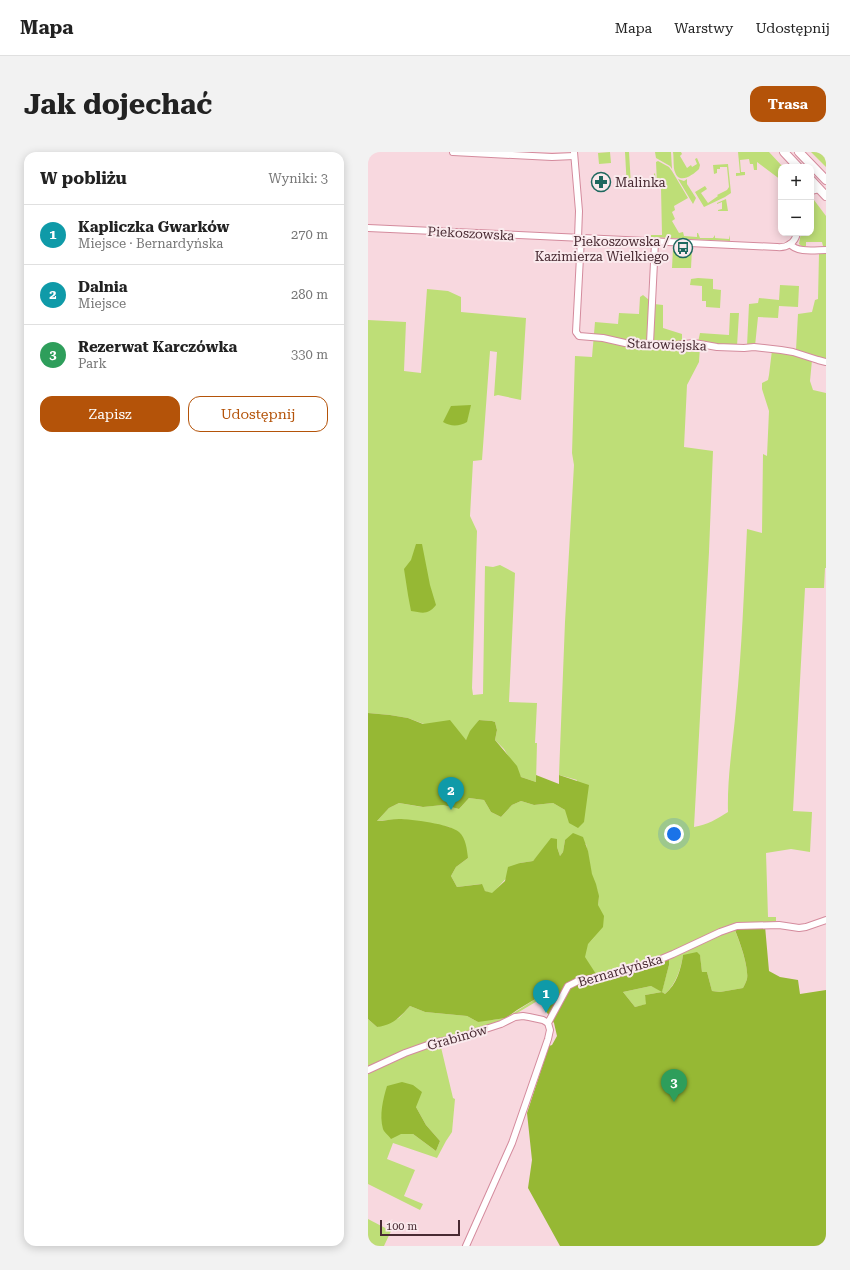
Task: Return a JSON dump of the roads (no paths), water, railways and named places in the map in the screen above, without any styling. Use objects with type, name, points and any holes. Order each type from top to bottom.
[{"type":"main road","points":[[784,152],[795,164]]},
{"type":"main road","points":[[799,152],[826,180]]},
{"type":"main road","points":[[815,190],[826,196]]},
{"type":"street","points":[[453,152],[552,157],[574,154]]},
{"type":"street","name":"Starowiejska","points":[[574,154],[580,239],[576,332],[579,336],[603,338],[625,343],[675,345],[694,343],[717,347],[754,347],[793,352],[826,362]]},
{"type":"street","name":"Piekoszowska","points":[[368,228],[777,248],[790,244],[792,247],[798,249],[826,250]]},
{"type":"street","points":[[790,244],[796,236]]},
{"type":"street","points":[[650,344],[655,242]]},
{"type":"street","name":"Bernardyńska","points":[[466,1246],[512,1143],[548,1039],[550,1030],[548,1024],[568,986],[578,981],[610,976],[649,964],[720,932],[737,926],[765,924],[799,928],[826,920]]},
{"type":"street","name":"Grabinów","points":[[368,1070],[405,1053],[433,1043],[458,1038],[502,1024],[515,1017],[523,1016],[539,1019],[548,1024]]},
{"type":"place","name":"Malinka","points":[[601,182]]},
{"type":"place","name":"Piekoszowska / Kazimierza Wielkiego","points":[[683,248]]},
{"type":"place","name":"Dalnia","points":[[451,810]]},
{"type":"place","name":"Kapliczka Gwarków","points":[[546,1013]]},
{"type":"place","name":"Rezerwat Karczówka","points":[[674,1102]]}]
